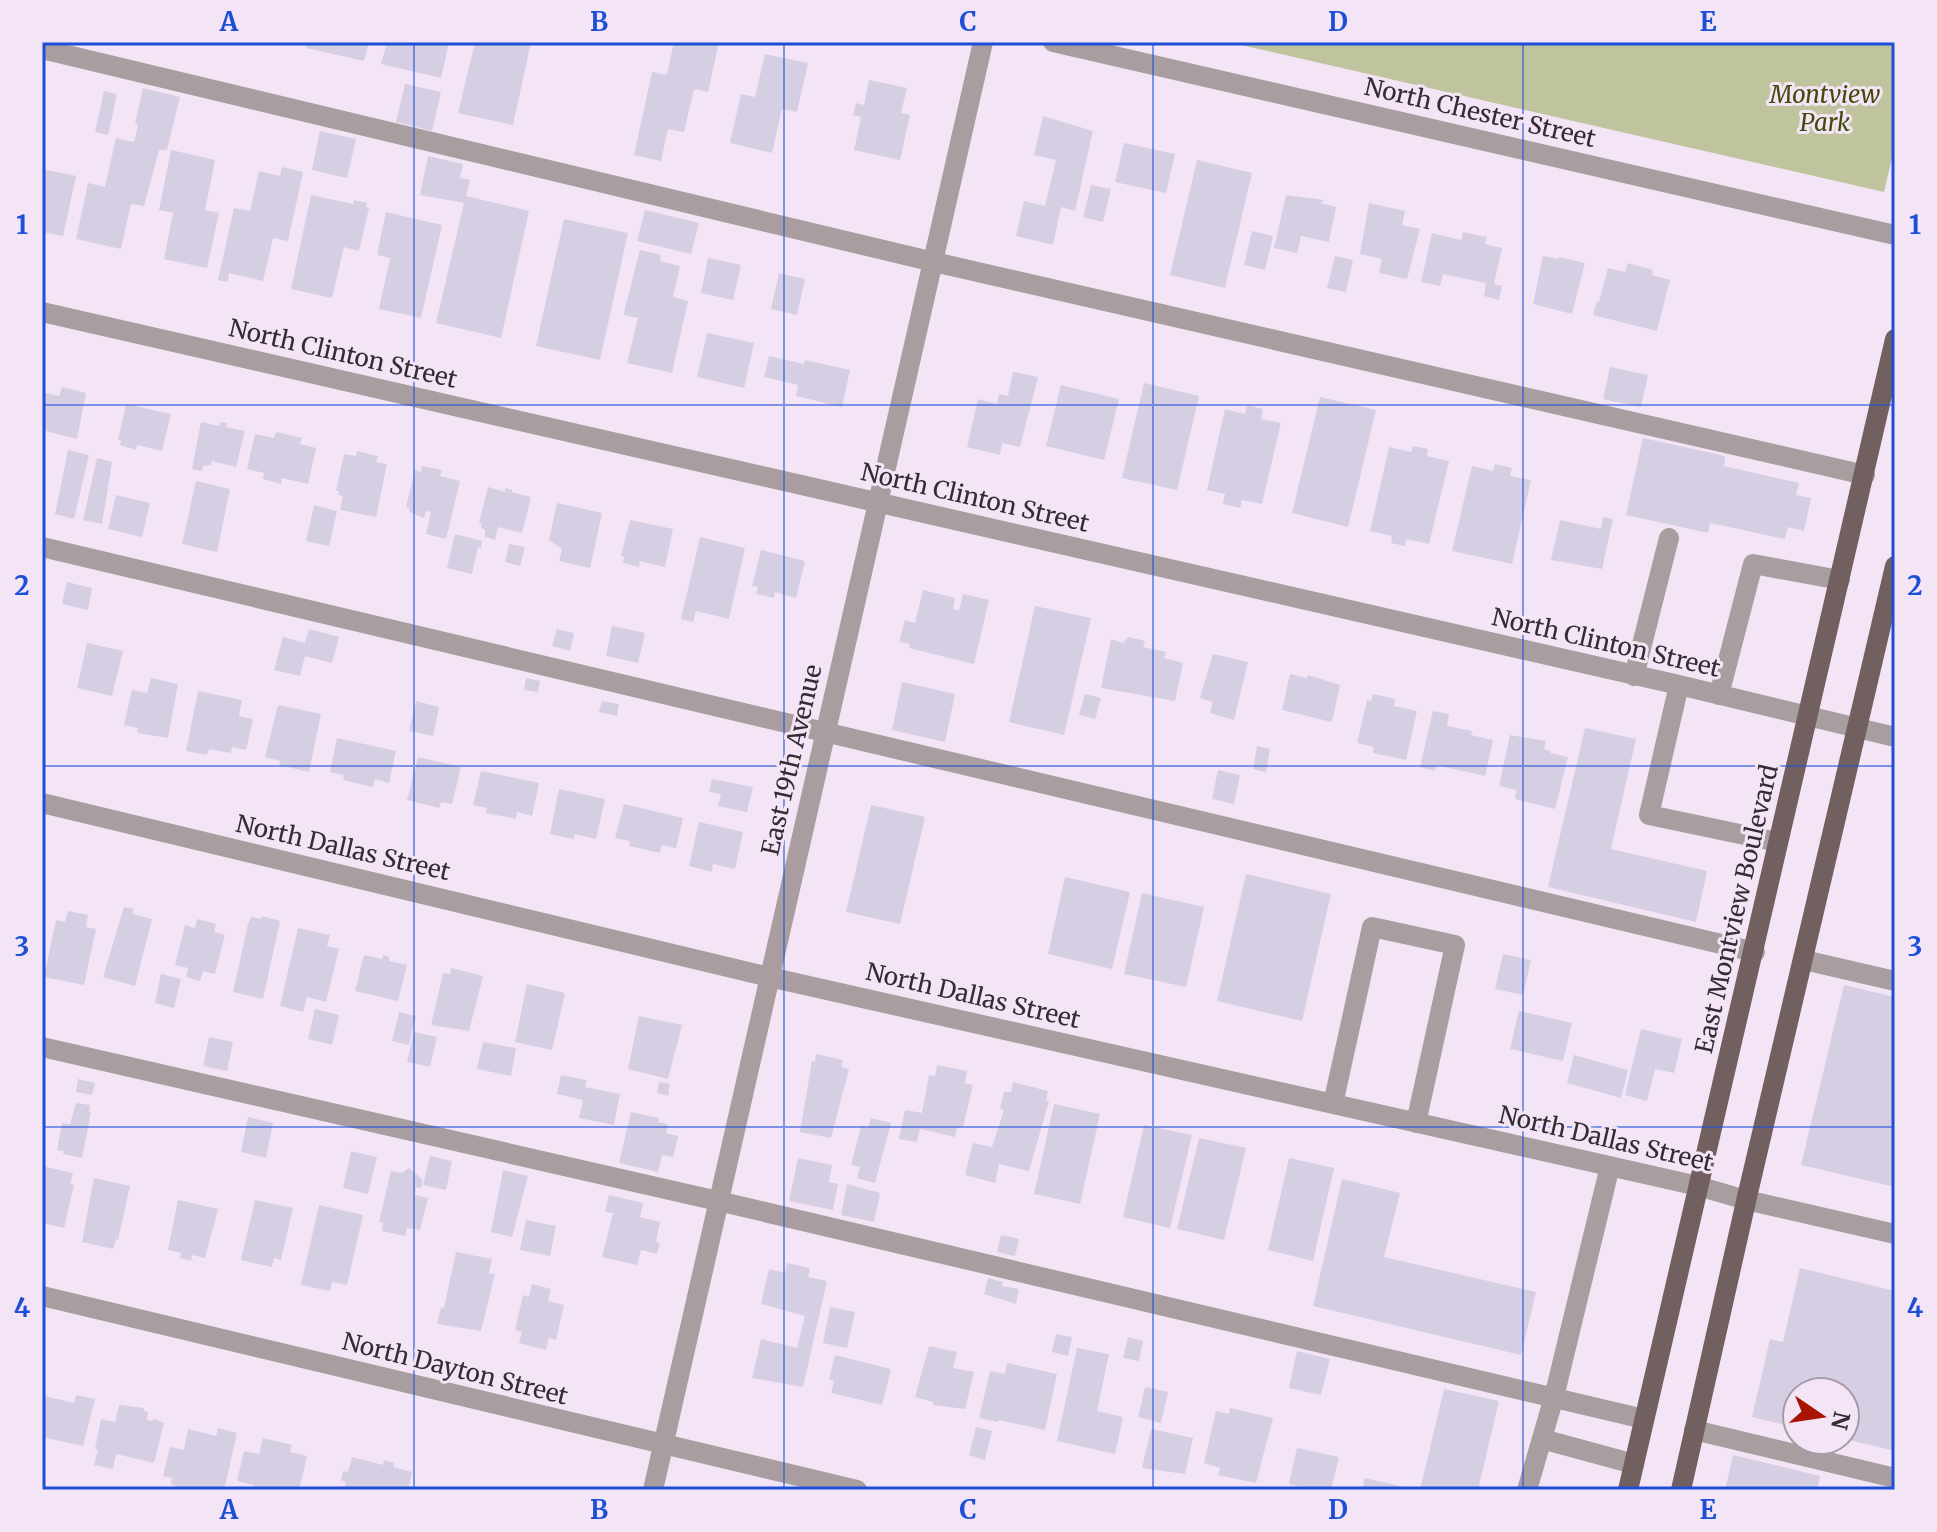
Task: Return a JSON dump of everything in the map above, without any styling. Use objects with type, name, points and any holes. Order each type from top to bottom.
[{"type":"main road","name":"East Montview Boulevard","points":[[1628,1490],[1895,339]]},
{"type":"main road","points":[[1681,1490],[1895,566]]},
{"type":"street","name":"East 19th Avenue","points":[[653,1490],[983,42]]},
{"type":"street","name":"North Chester Street","points":[[1053,42],[1895,235]]},
{"type":"street","points":[[42,49],[934,262],[1865,475]]},
{"type":"street","name":"North Clinton Street","points":[[42,312],[1895,737]]},
{"type":"street","points":[[1634,676],[1669,538]]},
{"type":"street","points":[[42,547],[1755,952]]},
{"type":"street","points":[[1719,695],[1753,564],[1840,580]]},
{"type":"street","points":[[1679,685],[1649,815],[1778,842]]},
{"type":"street","name":"North Dallas Street","points":[[42,803],[769,977],[1698,1186],[1895,1234]]},
{"type":"street","points":[[1333,1104],[1372,927],[1455,945],[1416,1123]]},
{"type":"street","points":[[1804,960],[1895,981]]},
{"type":"street","points":[[42,1047],[718,1201],[1644,1419]]},
{"type":"street","points":[[1527,1490],[1554,1397],[1610,1166]]},
{"type":"street","name":"North Dayton Street","points":[[42,1296],[857,1490]]},
{"type":"street","points":[[1694,1430],[1862,1480],[1895,1478]]},
{"type":"street","points":[[1542,1439],[1634,1464]]},
{"type":"green space","name":"Montview Park","points":[[1228,42],[1895,42],[1895,145],[1884,192]]},
{"type":"building","points":[[307,42],[369,42],[364,61],[306,48]]},
{"type":"building","points":[[387,42],[449,42],[441,78],[381,64]]},
{"type":"building","points":[[475,42],[531,42],[513,125],[458,113]]},
{"type":"building","points":[[674,42],[719,42],[708,92],[694,89],[684,132],[668,129],[661,161],[634,155],[652,72],[667,75]]},
{"type":"building","points":[[765,54],[808,63],[797,112],[782,109],[772,153],[730,143],[741,94],[755,97]]},
{"type":"building","points":[[869,80],[907,88],[901,113],[910,115],[900,160],[854,150],[861,117],[853,115],[856,103],[864,105]]},
{"type":"building","points":[[405,84],[441,92],[432,131],[396,122]]},
{"type":"building","points":[[143,88],[180,97],[167,150],[159,150],[144,206],[131,204],[121,249],[76,239],[88,183],[105,187],[116,138],[134,142]]},
{"type":"building","points":[[104,91],[117,94],[108,135],[95,132]]},
{"type":"building","points":[[1043,116],[1093,131],[1075,211],[1061,207],[1053,245],[1016,236],[1024,201],[1045,206],[1056,160],[1034,155]]},
{"type":"building","points":[[320,131],[356,139],[347,178],[312,170]]},
{"type":"building","points":[[1124,143],[1175,154],[1166,193],[1115,182]]},
{"type":"building","points":[[171,150],[215,160],[205,210],[219,213],[207,268],[164,259],[173,213],[159,210]]},
{"type":"building","points":[[428,156],[463,164],[460,178],[470,180],[466,196],[529,211],[501,338],[436,323],[464,203],[420,195]]},
{"type":"building","points":[[1197,160],[1252,173],[1225,288],[1170,275]]},
{"type":"building","points":[[282,167],[303,172],[288,241],[273,238],[263,281],[229,273],[228,282],[218,280],[234,208],[250,211],[259,171],[280,176]]},
{"type":"building","points":[[42,169],[76,176],[63,236],[42,232]]},
{"type":"building","points":[[1091,185],[1111,189],[1103,222],[1083,217]]},
{"type":"building","points":[[311,195],[353,204],[354,200],[367,203],[366,207],[369,208],[359,251],[344,247],[332,298],[291,289]]},
{"type":"building","points":[[1286,195],[1324,200],[1321,203],[1336,207],[1329,242],[1301,236],[1297,253],[1274,248]]},
{"type":"building","points":[[1369,203],[1405,211],[1402,225],[1420,229],[1407,279],[1379,273],[1382,259],[1360,254]]},
{"type":"building","points":[[645,210],[699,223],[691,254],[637,241]]},
{"type":"building","points":[[386,212],[442,225],[421,318],[379,309],[390,258],[377,255]]},
{"type":"building","points":[[564,219],[628,233],[600,360],[536,346]]},
{"type":"building","points":[[1252,231],[1273,236],[1265,270],[1244,265]]},
{"type":"building","points":[[1463,232],[1487,237],[1485,244],[1502,248],[1494,284],[1502,286],[1499,300],[1484,296],[1486,283],[1443,274],[1440,286],[1421,282],[1432,233],[1461,240]]},
{"type":"building","points":[[640,250],[661,255],[660,261],[680,266],[673,297],[688,301],[672,373],[627,363],[638,318],[624,315]]},
{"type":"building","points":[[1335,256],[1353,260],[1346,292],[1327,288]]},
{"type":"building","points":[[1543,256],[1585,263],[1572,314],[1533,304]]},
{"type":"building","points":[[708,258],[741,265],[733,300],[701,293]]},
{"type":"building","points":[[1628,263],[1653,270],[1652,275],[1670,280],[1657,331],[1593,315],[1608,268],[1625,272]]},
{"type":"building","points":[[779,273],[805,279],[797,315],[771,309]]},
{"type":"building","points":[[707,333],[754,343],[744,388],[697,377]]},
{"type":"building","points":[[769,356],[850,370],[842,407],[796,396],[798,385],[764,377]]},
{"type":"building","points":[[1610,367],[1648,375],[1641,407],[1603,399]]},
{"type":"building","points":[[1013,372],[1038,377],[1020,447],[1002,443],[1000,455],[967,447],[978,399],[997,404],[999,394],[1008,396]]},
{"type":"building","points":[[1144,383],[1199,396],[1177,490],[1122,478]]},
{"type":"building","points":[[1061,385],[1119,399],[1104,460],[1046,446]]},
{"type":"building","points":[[62,387],[86,393],[77,439],[42,430],[42,392],[59,396]]},
{"type":"building","points":[[1320,397],[1376,410],[1348,527],[1292,513]]},
{"type":"building","points":[[126,404],[171,414],[162,451],[137,445],[136,450],[120,445],[121,440],[118,440]]},
{"type":"building","points":[[1247,405],[1263,409],[1261,419],[1281,423],[1262,504],[1242,500],[1240,508],[1223,504],[1225,494],[1207,490],[1225,409],[1245,414]]},
{"type":"building","points":[[201,422],[219,426],[220,422],[227,423],[226,427],[245,431],[236,467],[212,461],[211,465],[203,466],[202,471],[192,469]]},
{"type":"building","points":[[276,432],[302,438],[300,444],[316,448],[308,484],[282,478],[281,484],[263,479],[264,473],[247,469],[255,434],[274,438]]},
{"type":"building","points":[[1643,438],[1725,456],[1724,466],[1799,483],[1796,495],[1811,498],[1804,531],[1788,527],[1785,539],[1710,523],[1708,533],[1626,515]]},
{"type":"building","points":[[1413,446],[1428,449],[1427,456],[1449,461],[1429,544],[1406,539],[1405,546],[1391,543],[1392,536],[1370,531],[1389,447],[1411,452]]},
{"type":"building","points":[[68,450],[89,455],[74,519],[55,514]]},
{"type":"building","points":[[357,451],[378,456],[376,462],[387,464],[376,517],[340,510],[343,496],[336,491],[344,454],[356,456]]},
{"type":"building","points":[[97,458],[112,462],[102,524],[83,520]]},
{"type":"building","points":[[1495,464],[1512,468],[1510,476],[1531,480],[1512,564],[1452,551],[1472,466],[1493,471]]},
{"type":"building","points":[[422,466],[442,470],[440,476],[460,481],[446,539],[426,534],[431,512],[426,511],[424,518],[409,512],[410,508],[406,507],[415,470],[421,472]]},
{"type":"building","points":[[196,481],[230,489],[217,552],[182,544]]},
{"type":"building","points":[[488,487],[505,492],[505,488],[531,497],[522,533],[498,527],[495,540],[485,537],[485,530],[479,523]]},
{"type":"building","points":[[116,495],[150,503],[142,537],[108,529]]},
{"type":"building","points":[[557,503],[602,513],[590,568],[559,561],[562,549],[549,540]]},
{"type":"building","points":[[314,505],[337,511],[329,546],[306,541]]},
{"type":"building","points":[[1603,517],[1613,519],[1602,569],[1551,560],[1560,520],[1601,529]]},
{"type":"building","points":[[630,520],[673,529],[665,567],[640,561],[639,567],[623,563],[624,557],[621,556]]},
{"type":"building","points":[[455,534],[482,541],[472,574],[447,568]]},
{"type":"building","points":[[700,537],[745,548],[729,619],[696,611],[693,622],[681,619]]},
{"type":"building","points":[[509,544],[525,547],[520,566],[505,562]]},
{"type":"building","points":[[761,550],[805,561],[796,598],[775,592],[774,598],[756,594],[758,587],[752,586]]},
{"type":"building","points":[[67,582],[92,588],[88,610],[62,604]]},
{"type":"building","points":[[923,590],[955,598],[953,609],[959,610],[963,594],[989,600],[974,664],[909,648],[910,644],[899,642],[905,620],[915,623]]},
{"type":"building","points":[[1035,606],[1091,618],[1064,735],[1009,722]]},
{"type":"building","points":[[612,626],[645,633],[638,663],[606,656]]},
{"type":"building","points":[[309,629],[339,637],[332,663],[305,656],[300,676],[274,670],[283,637],[305,643]]},
{"type":"building","points":[[557,629],[574,633],[570,651],[552,646]]},
{"type":"building","points":[[1128,637],[1145,641],[1143,647],[1166,652],[1164,658],[1183,663],[1175,701],[1101,688],[1111,639],[1123,643]]},
{"type":"building","points":[[87,643],[123,651],[112,696],[77,688]]},
{"type":"building","points":[[1213,654],[1248,662],[1234,720],[1210,713],[1213,702],[1200,698]]},
{"type":"building","points":[[1290,674],[1307,678],[1308,675],[1340,685],[1332,722],[1282,710]]},
{"type":"building","points":[[151,678],[178,684],[168,738],[137,733],[138,728],[124,725],[132,690],[147,693]]},
{"type":"building","points":[[526,678],[540,681],[538,692],[524,690]]},
{"type":"building","points":[[902,682],[955,694],[945,742],[892,730]]},
{"type":"building","points":[[198,691],[242,700],[239,716],[253,719],[246,750],[232,747],[231,753],[209,749],[207,755],[186,751]]},
{"type":"building","points":[[1085,694],[1101,698],[1095,719],[1079,715]]},
{"type":"building","points":[[1373,694],[1395,699],[1394,706],[1417,711],[1406,760],[1373,753],[1374,747],[1357,743],[1367,700],[1371,701]]},
{"type":"building","points":[[416,701],[439,707],[433,736],[409,731]]},
{"type":"building","points":[[602,701],[619,704],[617,716],[599,712]]},
{"type":"building","points":[[278,705],[321,714],[309,772],[279,765],[280,761],[265,757]]},
{"type":"building","points":[[1433,711],[1449,714],[1447,726],[1472,731],[1471,735],[1493,740],[1485,776],[1436,765],[1435,771],[1420,767]]},
{"type":"building","points":[[1585,728],[1636,739],[1611,849],[1707,871],[1696,922],[1548,887]]},
{"type":"building","points":[[1510,735],[1546,741],[1544,749],[1568,757],[1555,809],[1515,799],[1516,790],[1499,786]]},
{"type":"building","points":[[337,738],[396,751],[389,783],[375,779],[373,787],[343,780],[344,775],[330,772]]},
{"type":"building","points":[[1257,746],[1270,749],[1266,772],[1253,769]]},
{"type":"building","points":[[418,757],[461,767],[452,804],[441,802],[439,808],[407,800]]},
{"type":"building","points":[[1218,770],[1240,775],[1234,804],[1212,799]]},
{"type":"building","points":[[481,771],[539,783],[532,816],[517,812],[516,819],[486,813],[487,808],[473,805]]},
{"type":"building","points":[[712,779],[753,787],[747,812],[718,806],[721,794],[709,792]]},
{"type":"building","points":[[559,789],[605,799],[596,839],[575,834],[573,839],[550,834]]},
{"type":"building","points":[[624,804],[683,818],[676,848],[661,845],[660,853],[629,846],[630,841],[615,838]]},
{"type":"building","points":[[871,805],[925,817],[900,924],[846,912]]},
{"type":"building","points":[[699,822],[743,832],[735,869],[713,864],[712,872],[689,866]]},
{"type":"building","points":[[1246,874],[1331,894],[1302,1021],[1217,1001]]},
{"type":"building","points":[[1065,877],[1130,892],[1112,969],[1048,954]]},
{"type":"building","points":[[1142,893],[1204,907],[1186,987],[1124,974]]},
{"type":"building","points":[[124,907],[134,909],[132,914],[152,919],[135,986],[103,977]]},
{"type":"building","points":[[68,911],[88,915],[86,927],[96,929],[84,985],[44,977],[56,920],[65,922]]},
{"type":"building","points":[[262,916],[280,921],[263,999],[233,992],[248,924],[251,917],[261,919]]},
{"type":"building","points":[[197,919],[216,924],[214,932],[225,935],[215,974],[203,971],[200,981],[186,977],[188,968],[175,965],[185,925],[195,928]]},
{"type":"building","points":[[298,928],[330,935],[327,946],[339,949],[326,1002],[307,997],[303,1012],[280,1006]]},
{"type":"building","points":[[1503,954],[1531,960],[1523,995],[1495,989]]},
{"type":"building","points":[[364,955],[382,959],[383,955],[389,957],[389,961],[407,965],[398,1001],[355,991]]},
{"type":"building","points":[[451,968],[483,976],[469,1031],[431,1025],[443,973],[450,974]]},
{"type":"building","points":[[161,974],[181,979],[174,1008],[155,1003]]},
{"type":"building","points":[[527,984],[565,993],[552,1050],[515,1042]]},
{"type":"building","points":[[1844,985],[1895,997],[1895,1187],[1801,1165]]},
{"type":"building","points":[[315,1009],[339,1015],[332,1045],[308,1039]]},
{"type":"building","points":[[1519,1011],[1572,1023],[1563,1061],[1510,1049]]},
{"type":"building","points":[[399,1012],[416,1016],[409,1045],[392,1041]]},
{"type":"building","points":[[639,1016],[682,1025],[668,1079],[628,1069]]},
{"type":"building","points":[[1641,1029],[1682,1039],[1674,1073],[1655,1069],[1647,1101],[1625,1095]]},
{"type":"building","points":[[414,1032],[437,1037],[430,1067],[407,1062]]},
{"type":"building","points":[[209,1037],[233,1042],[227,1071],[203,1066]]},
{"type":"building","points":[[483,1042],[516,1048],[511,1076],[477,1069]]},
{"type":"building","points":[[816,1054],[843,1060],[841,1067],[849,1069],[831,1138],[800,1132],[812,1061],[815,1062]]},
{"type":"building","points":[[1574,1055],[1628,1070],[1621,1098],[1567,1083]]},
{"type":"building","points":[[937,1065],[967,1071],[965,1083],[973,1085],[963,1127],[957,1127],[955,1137],[920,1129],[917,1142],[899,1139],[905,1110],[922,1113],[929,1075],[935,1076]]},
{"type":"building","points":[[561,1075],[587,1080],[585,1087],[620,1094],[614,1125],[579,1118],[583,1100],[557,1094]]},
{"type":"building","points":[[78,1079],[95,1083],[92,1095],[76,1092]]},
{"type":"building","points":[[659,1082],[670,1084],[668,1096],[657,1093]]},
{"type":"building","points":[[1013,1082],[1048,1091],[1046,1101],[1049,1101],[1029,1171],[999,1164],[995,1183],[965,1175],[973,1143],[992,1147],[1004,1110],[1000,1109],[1004,1092],[1011,1092]]},
{"type":"building","points":[[76,1103],[90,1105],[91,1112],[82,1158],[57,1150],[62,1123],[70,1124]]},
{"type":"building","points":[[1054,1104],[1100,1114],[1080,1204],[1034,1194]]},
{"type":"building","points":[[631,1112],[659,1118],[658,1122],[668,1124],[666,1133],[678,1136],[673,1157],[662,1155],[658,1172],[619,1163]]},
{"type":"building","points":[[248,1117],[273,1123],[266,1158],[241,1152]]},
{"type":"building","points":[[871,1118],[891,1123],[875,1183],[857,1178],[860,1167],[851,1165],[861,1126],[868,1128]]},
{"type":"building","points":[[1144,1125],[1192,1135],[1170,1228],[1123,1217]]},
{"type":"building","points":[[1199,1138],[1246,1148],[1224,1240],[1177,1229]]},
{"type":"building","points":[[351,1151],[377,1157],[368,1194],[343,1188]]},
{"type":"building","points":[[430,1156],[452,1161],[446,1190],[423,1185]]},
{"type":"building","points":[[798,1158],[832,1165],[829,1182],[838,1184],[833,1210],[789,1201]]},
{"type":"building","points":[[1289,1158],[1334,1168],[1313,1261],[1268,1250]]},
{"type":"building","points":[[42,1166],[73,1173],[70,1184],[74,1185],[64,1228],[42,1223]]},
{"type":"building","points":[[409,1168],[423,1180],[421,1188],[416,1187],[415,1195],[428,1198],[420,1230],[407,1228],[405,1236],[382,1231],[383,1223],[379,1222],[391,1171],[402,1173]]},
{"type":"building","points":[[503,1170],[528,1176],[512,1237],[491,1232]]},
{"type":"building","points":[[94,1178],[130,1186],[118,1240],[113,1249],[82,1242]]},
{"type":"building","points":[[1342,1179],[1400,1193],[1384,1257],[1536,1292],[1521,1355],[1313,1306]]},
{"type":"building","points":[[847,1184],[880,1193],[874,1222],[841,1215]]},
{"type":"building","points":[[609,1195],[643,1203],[640,1217],[660,1222],[657,1254],[641,1250],[637,1265],[602,1257],[613,1213],[605,1212]]},
{"type":"building","points":[[178,1200],[218,1209],[205,1258],[192,1255],[191,1261],[180,1258],[181,1253],[168,1250]]},
{"type":"building","points":[[255,1200],[293,1208],[281,1260],[274,1258],[272,1267],[241,1260]]},
{"type":"building","points":[[319,1205],[363,1215],[347,1285],[332,1282],[330,1291],[301,1285]]},
{"type":"building","points":[[526,1220],[556,1226],[550,1256],[520,1250]]},
{"type":"building","points":[[1001,1235],[1019,1239],[1015,1256],[997,1252]]},
{"type":"building","points":[[456,1252],[492,1259],[489,1273],[495,1274],[481,1331],[437,1324],[441,1307],[444,1308]]},
{"type":"building","points":[[787,1263],[810,1268],[808,1277],[827,1281],[803,1387],[752,1378],[761,1339],[797,1348],[805,1316],[761,1304],[769,1269],[785,1273]]},
{"type":"building","points":[[1800,1268],[1895,1291],[1895,1451],[1861,1443],[1861,1376],[1781,1376],[1781,1424],[1752,1417],[1770,1339],[1783,1342]]},
{"type":"building","points":[[988,1278],[1003,1282],[1002,1286],[1019,1289],[1016,1304],[984,1294]]},
{"type":"building","points":[[532,1284],[551,1289],[548,1301],[564,1305],[556,1340],[549,1338],[546,1350],[519,1343],[522,1332],[515,1330],[523,1295],[529,1297]]},
{"type":"building","points":[[830,1307],[855,1312],[847,1348],[823,1343]]},
{"type":"building","points":[[1056,1334],[1072,1337],[1068,1356],[1052,1352]]},
{"type":"building","points":[[1128,1337],[1143,1341],[1139,1361],[1123,1358]]},
{"type":"building","points":[[929,1346],[957,1352],[953,1368],[974,1372],[965,1409],[933,1405],[933,1402],[915,1397]]},
{"type":"building","points":[[1077,1348],[1109,1354],[1097,1411],[1123,1417],[1115,1454],[1057,1441]]},
{"type":"building","points":[[1297,1351],[1330,1359],[1321,1395],[1289,1388]]},
{"type":"building","points":[[835,1355],[891,1369],[882,1405],[831,1393],[834,1381],[829,1380]]},
{"type":"building","points":[[1007,1363],[1057,1374],[1045,1430],[979,1418],[990,1371],[1005,1374]]},
{"type":"building","points":[[1145,1387],[1168,1392],[1161,1423],[1138,1417]]},
{"type":"building","points":[[1444,1389],[1499,1401],[1478,1490],[1420,1490]]},
{"type":"building","points":[[76,1395],[95,1399],[83,1446],[42,1437],[45,1396],[74,1403]]},
{"type":"building","points":[[119,1405],[144,1408],[148,1412],[147,1420],[153,1421],[153,1418],[164,1423],[154,1463],[116,1454],[113,1469],[94,1465],[101,1419],[115,1422]]},
{"type":"building","points":[[1230,1408],[1273,1418],[1256,1483],[1218,1475],[1220,1468],[1204,1463],[1216,1411],[1229,1414]]},
{"type":"building","points":[[976,1427],[992,1431],[985,1460],[969,1455]]},
{"type":"building","points":[[218,1428],[237,1433],[224,1490],[175,1490],[176,1486],[171,1484],[172,1478],[163,1476],[170,1447],[184,1450],[188,1429],[216,1436]]},
{"type":"building","points":[[1151,1429],[1193,1438],[1185,1474],[1142,1468]]},
{"type":"building","points":[[263,1438],[292,1445],[290,1452],[307,1456],[299,1490],[253,1490],[254,1485],[237,1481],[244,1451],[259,1454]]},
{"type":"building","points":[[1297,1448],[1339,1457],[1331,1490],[1305,1490],[1289,1484]]},
{"type":"building","points":[[1733,1455],[1820,1476],[1817,1490],[1725,1490]]},
{"type":"building","points":[[352,1457],[383,1465],[384,1460],[394,1463],[393,1467],[412,1472],[408,1490],[344,1490],[346,1482],[341,1480],[343,1471],[348,1472]]},
{"type":"building","points":[[1365,1478],[1412,1489],[1412,1490],[1362,1490]]}]
